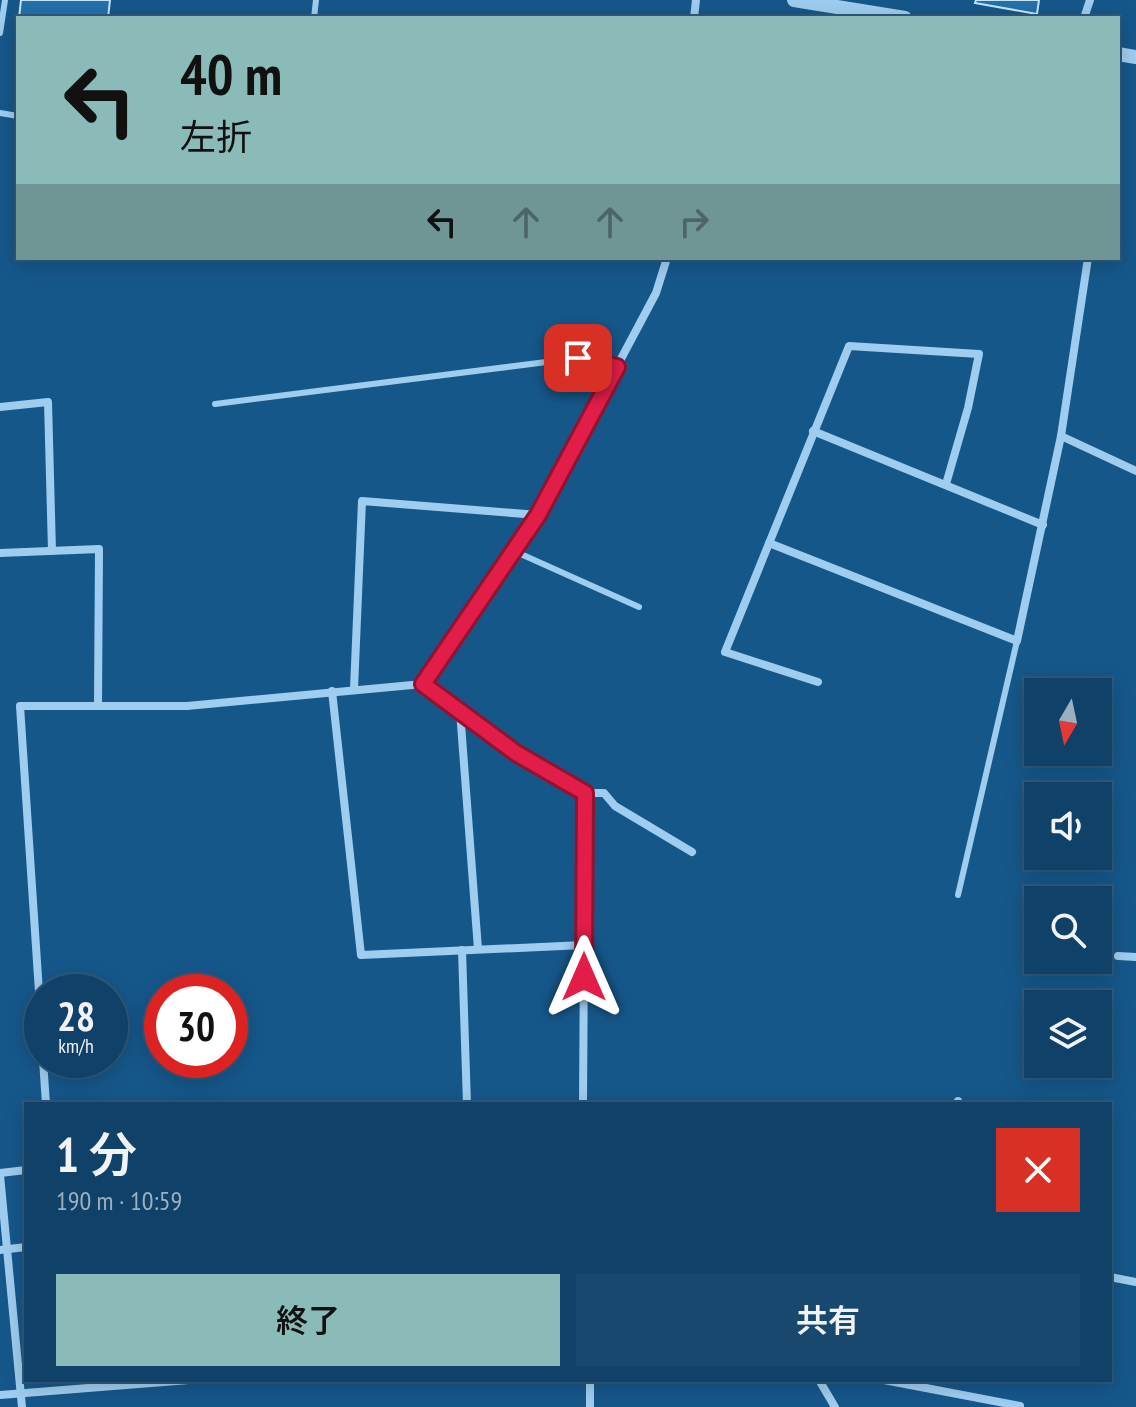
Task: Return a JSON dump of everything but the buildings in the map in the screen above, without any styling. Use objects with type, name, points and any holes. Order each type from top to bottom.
[{"type":"street","points":[[794,0],[893,16]]},
{"type":"street","points":[[423,684],[538,515],[656,293],[666,260]]},
{"type":"street","points":[[769,543],[1017,641],[1061,436],[1088,260]]},
{"type":"street","points":[[818,682],[725,652],[849,346],[979,354],[968,408],[946,484]]},
{"type":"street","points":[[0,407],[48,402],[52,551]]},
{"type":"street","points":[[813,431],[1043,525]]},
{"type":"street","points":[[1061,436],[1136,471]]},
{"type":"street","points":[[354,689],[362,501],[538,515]]},
{"type":"street","points":[[0,553],[99,549],[98,704]]},
{"type":"street","points":[[38,974],[20,706],[187,706],[423,684],[516,753],[585,793],[604,793],[615,806],[692,852]]},
{"type":"street","points":[[332,691],[361,955],[584,945]]},
{"type":"street","points":[[460,711],[478,949]]},
{"type":"street","points":[[583,1102],[585,793]]},
{"type":"street","points":[[462,950],[467,1102]]},
{"type":"street","points":[[1118,956],[1136,957]]},
{"type":"street","points":[[44,1078],[46,1102]]},
{"type":"street","points":[[22,1407],[4,1249],[0,1174],[24,1170]]},
{"type":"street","points":[[4,1249],[24,1247]]},
{"type":"street","points":[[1112,1277],[1136,1282]]},
{"type":"street","points":[[0,1395],[163,1382]]},
{"type":"street","points":[[590,1382],[590,1407]]},
{"type":"street","points":[[820,1382],[835,1407]]},
{"type":"street","points":[[894,1382],[1020,1406]]},
{"type":"lane","points":[[0,33],[5,0]]},
{"type":"lane","points":[[215,404],[578,358],[617,367]]},
{"type":"lane","points":[[514,551],[639,607]]},
{"type":"lane","points":[[958,895],[1017,641]]},
{"type":"route","points":[[578,358],[617,367],[538,515],[423,684],[516,753],[585,793],[584,977]]}]
